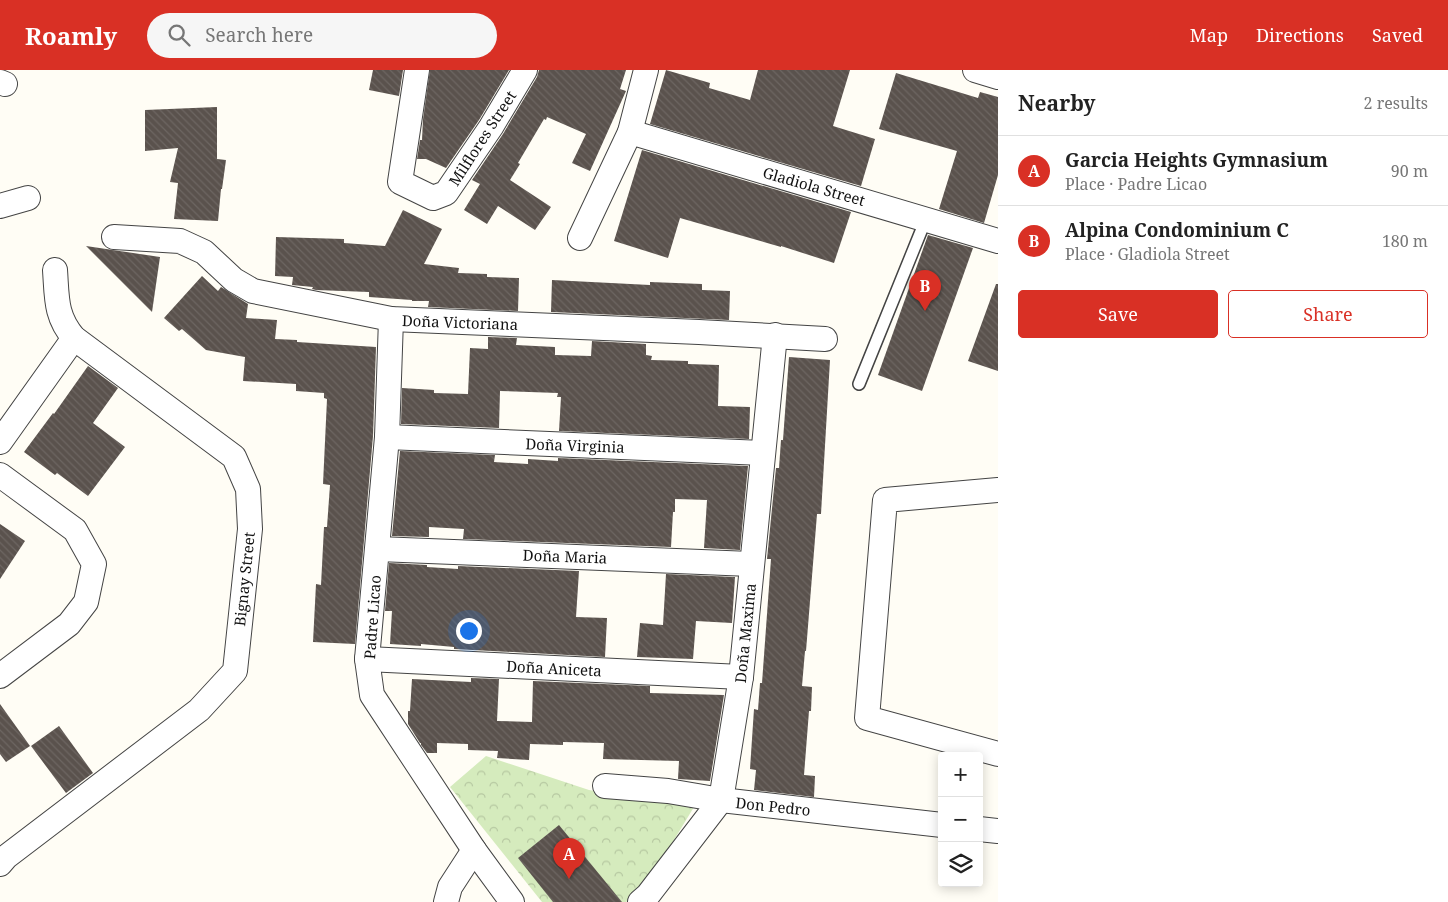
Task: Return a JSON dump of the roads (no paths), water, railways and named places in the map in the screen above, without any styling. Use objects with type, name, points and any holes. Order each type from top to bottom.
[{"type":"street","name":"Milflores Street","points":[[417,70],[400,182],[433,198],[446,193],[491,126],[525,70]]},
{"type":"street","points":[[580,238],[630,132],[646,70]]},
{"type":"street","points":[[975,70],[998,77]]},
{"type":"street","name":"Gladiola Street","points":[[630,132],[998,240]]},
{"type":"street","points":[[0,206],[28,198]]},
{"type":"street","name":"Doña Victoriana","points":[[114,237],[180,241],[204,252],[234,280],[253,291],[390,319],[775,335],[825,339]]},
{"type":"street","name":"Bignay Street","points":[[2,856],[199,710],[235,671],[250,528],[248,489],[234,457],[74,338],[64,327],[59,312],[55,270]]},
{"type":"street","name":"Padre Licao","points":[[390,319],[387,437],[367,659],[372,695],[474,850],[512,902]]},
{"type":"street","name":"Doña Maxima","points":[[648,900],[721,800],[741,677],[775,335]]},
{"type":"street","points":[[0,442],[74,338]]},
{"type":"street","name":"Doña Virginia","points":[[387,437],[763,453]]},
{"type":"street","points":[[0,475],[75,530],[94,564],[86,602],[69,624],[0,676]]},
{"type":"street","points":[[998,490],[885,500],[867,718],[998,754]]},
{"type":"street","name":"Doña Maria","points":[[378,549],[751,564]]},
{"type":"street","name":"Doña Aniceta","points":[[367,659],[741,677]]},
{"type":"street","name":"Don Pedro","points":[[605,786],[668,791],[721,800],[938,825]]},
{"type":"street","points":[[983,829],[998,831]]},
{"type":"street","points":[[446,902],[450,887],[474,850]]},
{"type":"lane","points":[[860,384],[926,219]]},
{"type":"place","name":"Alpina Condominium C","points":[[925,311]]},
{"type":"place","name":"Garcia Heights Gymnasium","points":[[569,879]]}]
